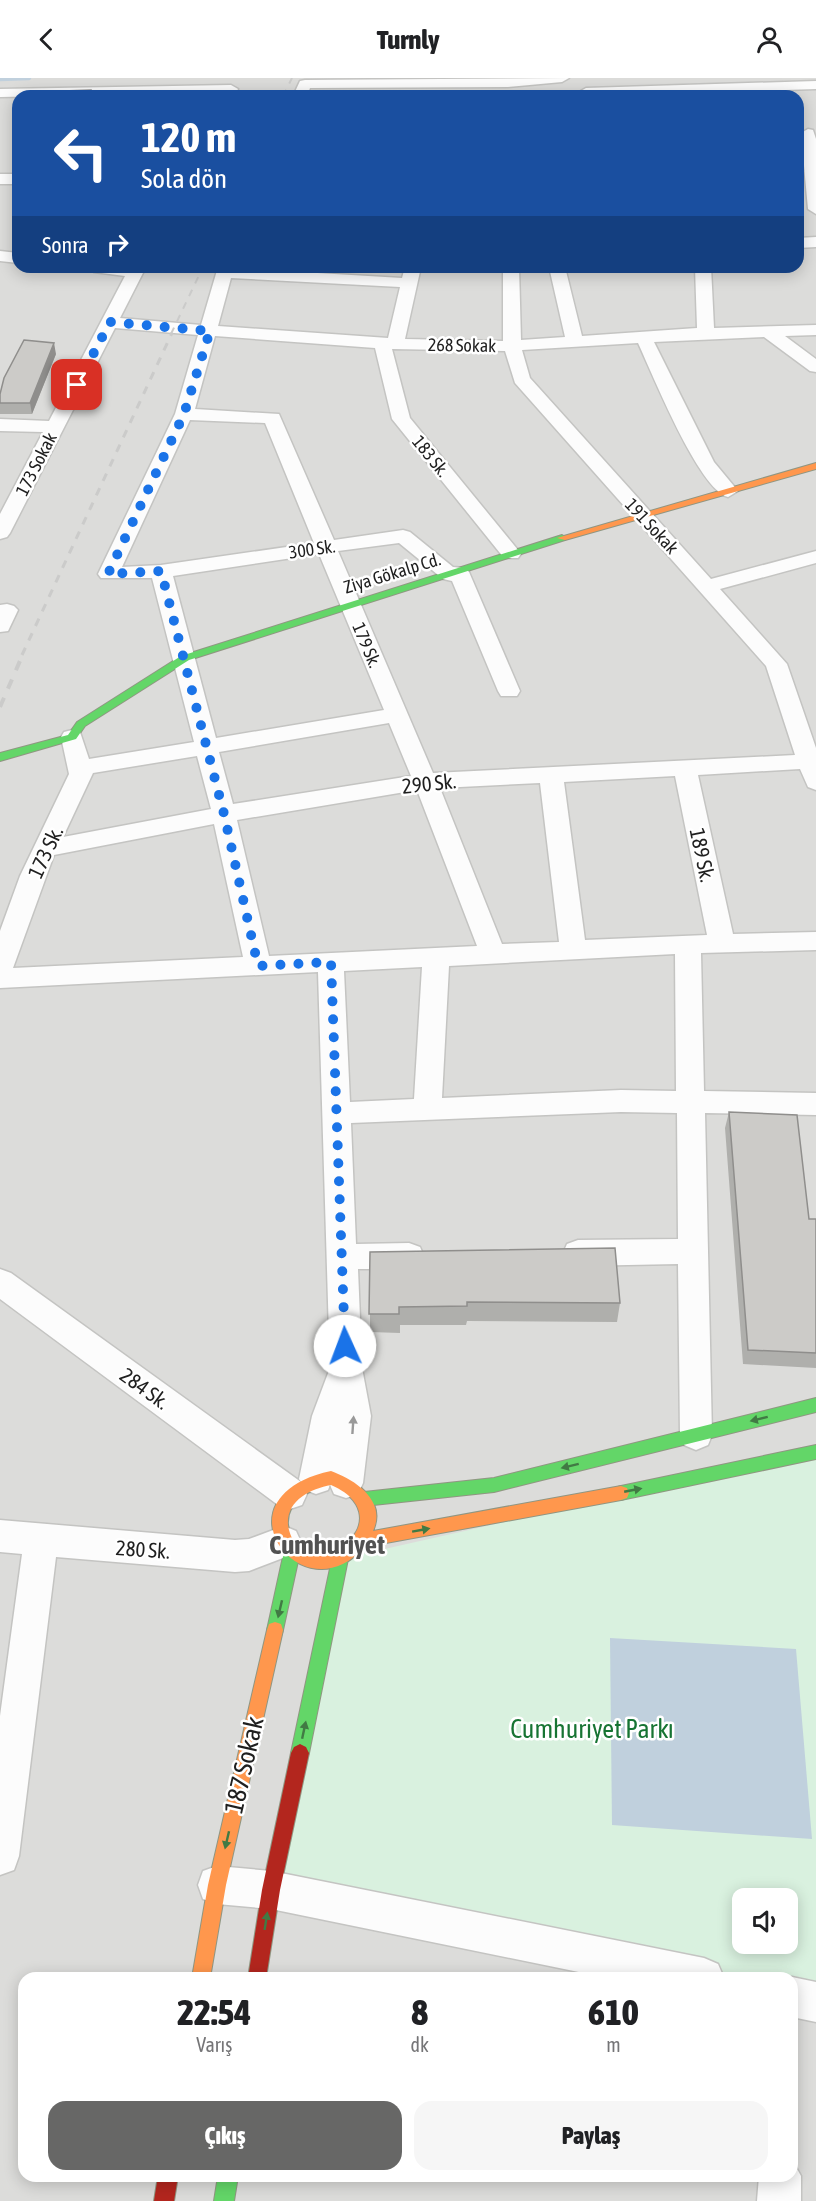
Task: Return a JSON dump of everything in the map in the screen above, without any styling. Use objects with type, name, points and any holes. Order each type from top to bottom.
[{"type":"main road","name":"Ziya Gökalp Cd.","points":[[0,757],[72,737],[81,724],[185,658],[511,554],[816,466]]},
{"type":"main road","points":[[329,1489],[369,1512],[369,1527],[354,1552],[340,1559],[323,1563],[307,1560],[288,1547],[279,1520],[282,1506],[329,1489],[396,1498],[494,1485],[816,1405]]},
{"type":"main road","points":[[363,1540],[627,1492],[816,1452]]},
{"type":"main road","name":"187 Sokak","points":[[202,1972],[217,1885],[288,1547]]},
{"type":"main road","points":[[258,1972],[270,1890],[340,1559]]},
{"type":"main road","points":[[164,2201],[167,2182]]},
{"type":"main road","points":[[224,2201],[227,2182]]},
{"type":"street","points":[[302,90],[508,90],[562,78]]},
{"type":"street","points":[[652,90],[816,85]]},
{"type":"street","points":[[807,132],[816,209]]},
{"type":"street","name":"173 Sokak","points":[[0,533],[135,273]]},
{"type":"street","points":[[225,273],[184,414],[108,574],[161,571],[224,814],[258,966]]},
{"type":"street","points":[[337,273],[411,275]]},
{"type":"street","name":"191 Sokak","points":[[511,273],[512,345],[521,379],[641,517],[708,586],[776,664],[814,768]]},
{"type":"street","points":[[558,273],[575,342]]},
{"type":"street","points":[[703,273],[706,333]]},
{"type":"street","name":"183 Sk.","points":[[411,275],[389,344],[401,419],[511,554]]},
{"type":"street","name":"268 Sokak","points":[[110,322],[389,344],[489,347],[706,333],[816,330]]},
{"type":"street","points":[[767,331],[816,367]]},
{"type":"street","points":[[644,338],[705,464],[728,491]]},
{"type":"street","name":"179 Sk.","points":[[184,414],[272,418],[425,781],[493,954]]},
{"type":"street","points":[[0,425],[55,427]]},
{"type":"street","name":"300 Sk.","points":[[161,571],[403,536],[454,573],[509,691]]},
{"type":"street","points":[[708,586],[816,557]]},
{"type":"street","points":[[0,611],[7,610],[0,626]]},
{"type":"street","points":[[72,737],[80,768],[396,715]]},
{"type":"street","name":"173 Sk.","points":[[0,967],[32,876],[81,774],[80,768]]},
{"type":"street","name":"290 Sk.","points":[[47,848],[224,814],[425,781],[685,768],[814,768]]},
{"type":"street","name":"189 Sk.","points":[[685,768],[722,943]]},
{"type":"street","points":[[551,775],[573,950]]},
{"type":"street","points":[[0,978],[722,943],[816,942]]},
{"type":"street","points":[[688,945],[696,1435]]},
{"type":"street","points":[[427,1109],[436,957]]},
{"type":"street","points":[[329,1489],[354,1416],[346,1368],[331,962]]},
{"type":"street","points":[[337,1113],[621,1101],[816,1104]]},
{"type":"street","points":[[553,1253],[693,1251]]},
{"type":"street","points":[[342,1257],[436,1256]]},
{"type":"street","name":"284 Sk.","points":[[0,1282],[329,1489]]},
{"type":"street","name":"280 Sk.","points":[[0,1536],[235,1556],[288,1547]]},
{"type":"street","points":[[0,1856],[41,1541]]},
{"type":"street","points":[[217,1885],[270,1890],[674,1972]]},
{"type":"street","points":[[798,1998],[816,2002]]},
{"type":"street","points":[[779,2201],[780,2182]]},
{"type":"shaded area","points":[[0,78],[816,78],[816,2201],[0,2201]]},
{"type":"green space","name":"Cumhuriyet Parkı","points":[[816,1452],[816,2002],[798,1984],[798,1972],[674,1972],[271,1890],[340,1559]]},
{"type":"water","points":[[610,1638],[796,1649],[812,1839],[612,1825]]},
{"type":"building","points":[[24,340],[54,343],[30,403],[0,403],[4,378]]},
{"type":"building","points":[[729,1112],[797,1115],[809,1219],[816,1219],[816,1353],[748,1350]]},
{"type":"building","points":[[615,1248],[620,1303],[467,1302],[467,1306],[399,1307],[399,1314],[369,1314],[370,1252]]},
{"type":"waterway","points":[[0,79],[29,78]]},
{"type":"railway","points":[[286,90],[292,78]]},
{"type":"railway","points":[[171,334],[200,273]]},
{"type":"railway","points":[[22,655],[172,333]]},
{"type":"railway","points":[[0,707],[23,654]]},
{"type":"traffic: fast","points":[[0,757],[72,737],[81,724],[185,658],[562,538]]},
{"type":"traffic: fast","points":[[364,1499],[494,1485],[816,1405]]},
{"type":"traffic: fast","points":[[621,1493],[816,1452]]},
{"type":"traffic: fast","points":[[275,1630],[292,1552]]},
{"type":"traffic: fast","points":[[300,1753],[340,1559]]},
{"type":"traffic: fast","points":[[224,2201],[227,2182]]},
{"type":"traffic: slow","points":[[562,538],[816,466]]},
{"type":"traffic: slow","points":[[331,1478],[352,1488],[363,1499],[368,1512],[367,1526],[361,1539],[352,1550],[339,1558],[324,1561],[308,1559],[294,1552],[286,1544],[280,1527],[281,1516],[284,1506],[298,1490],[331,1478]]},
{"type":"traffic: slow","points":[[363,1540],[621,1493]]},
{"type":"traffic: slow","points":[[202,1972],[217,1885],[275,1630]]},
{"type":"traffic: jam","points":[[258,1972],[271,1890],[300,1753]]},
{"type":"traffic: jam","points":[[164,2201],[167,2182]]},
{"type":"district","name":"Cumhuriyet","points":[[327,1544]]},
{"type":"route","points":[[77,385],[110,322],[210,331],[184,414],[108,574],[161,571],[224,814],[258,966],[331,962],[345,1346]]}]
